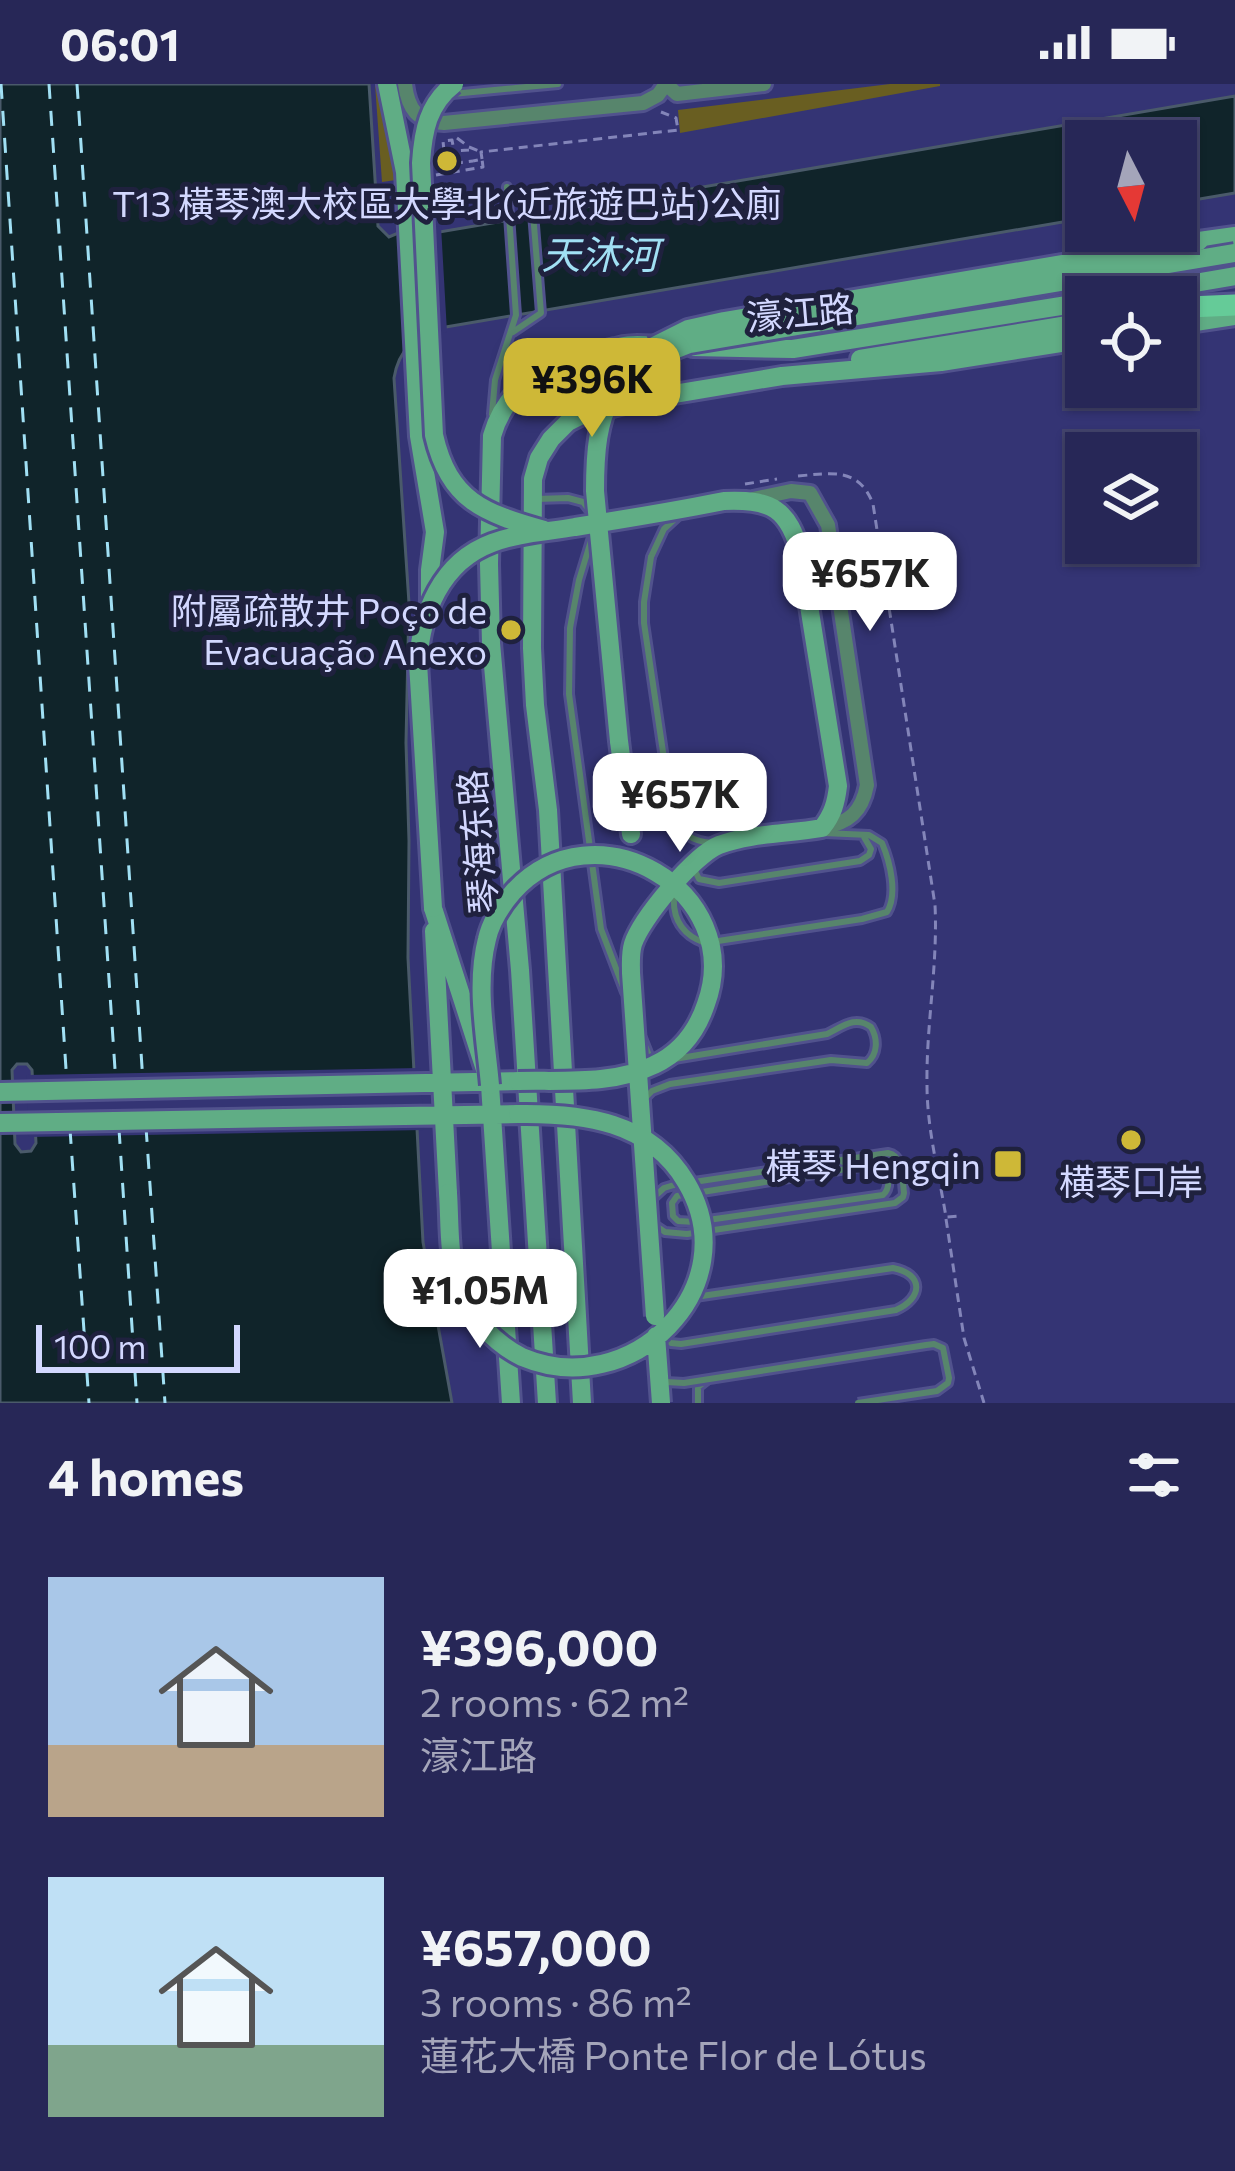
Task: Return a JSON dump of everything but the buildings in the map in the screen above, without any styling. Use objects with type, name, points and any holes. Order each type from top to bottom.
[{"type":"main road","points":[[0,1123],[423,1115],[447,1115],[471,1114],[544,1113],[596,1118],[634,1131],[680,1171],[696,1204],[703,1242],[692,1294],[680,1315],[648,1347],[610,1365],[573,1370],[521,1356],[495,1339],[483,1328],[458,1283],[451,1242],[444,1122],[443,1098],[433,908],[418,663],[430,604],[435,532],[419,436],[405,172],[387,84]]},
{"type":"main road","points":[[447,88],[428,116],[421,163],[434,435],[446,471],[464,496],[496,515],[548,532]]},
{"type":"main road","points":[[631,834],[595,491],[598,430],[612,392],[634,362],[653,345],[688,329],[1235,236]]},
{"type":"main road","points":[[612,392],[656,356],[689,344],[1235,253]]},
{"type":"main road","points":[[1197,283],[1235,276]]},
{"type":"main road","points":[[1197,310],[1235,301]]},
{"type":"main road","name":"濠江路","points":[[924,338],[1065,307]]},
{"type":"main road","points":[[1197,315],[1235,316]]},
{"type":"main road","name":"濠江路","points":[[615,349],[793,350],[1065,324]]},
{"type":"main road","points":[[782,376],[924,338]]},
{"type":"main road","points":[[533,489],[539,458],[550,439],[581,415],[644,399],[782,376],[941,362],[1065,342]]},
{"type":"main road","points":[[492,436],[509,399],[535,376],[559,364],[615,349]]},
{"type":"main road","points":[[615,349],[600,359],[597,385],[618,399],[644,399]]},
{"type":"main road","name":"琴海东路","points":[[492,436],[491,643],[520,970],[547,1403]]},
{"type":"main road","name":"琴海东路","points":[[533,489],[532,648],[548,810],[582,1403]]},
{"type":"main road","points":[[430,604],[448,574],[476,550],[514,537],[724,501],[745,492],[786,517],[794,530],[838,786],[832,815],[816,829],[712,848],[677,880],[632,946],[631,973],[644,1053],[641,1106],[662,1314],[661,1403]]},
{"type":"main road","points":[[0,1092],[471,1082],[495,1082],[518,1082],[586,1079],[654,1066],[674,1052],[698,1024],[710,994],[712,959],[698,914],[675,885],[642,863],[590,854],[541,868],[510,895],[488,936],[483,992],[486,1039],[488,1062],[490,1085],[511,1403]]},
{"type":"main road","points":[[433,908],[490,1085]]},
{"type":"main road","points":[[113,1090],[114,1121]]},
{"type":"street","points":[[404,84],[415,114],[434,122],[643,103],[670,92],[764,84]]},
{"type":"street","points":[[745,492],[810,493],[828,525],[867,785],[855,815],[816,829]]},
{"type":"lane","points":[[447,88],[466,93],[558,84]]},
{"type":"lane","points":[[492,436],[495,380],[516,315],[507,188]]},
{"type":"lane","points":[[510,334],[541,313],[533,214]]},
{"type":"lane","points":[[533,489],[584,502],[594,515],[570,628],[569,694],[601,929],[647,1058],[667,1060],[814,1036],[858,1021],[871,1027],[875,1039],[876,1049],[867,1063],[831,1060],[670,1084],[652,1091],[641,1106]]},
{"type":"lane","points":[[678,516],[664,529],[651,556],[644,602],[672,814],[690,838],[704,843],[732,842]]},
{"type":"lane","points":[[677,880],[676,919],[694,939],[705,943],[874,917],[890,908],[885,847],[875,837],[816,829]]},
{"type":"lane","points":[[696,860],[694,870],[704,881],[718,884],[860,861],[871,849],[862,835]]},
{"type":"lane","points":[[893,1153],[899,1159],[903,1197],[895,1203],[687,1234],[665,1232],[650,1214],[658,1192],[674,1185],[893,1153]]},
{"type":"lane","points":[[834,1161],[865,1166]]},
{"type":"lane","points":[[884,1165],[889,1186],[883,1195],[696,1222],[678,1221],[672,1209],[673,1200],[686,1193],[865,1166],[884,1165]]},
{"type":"lane","points":[[788,1219],[863,1198]]},
{"type":"lane","points":[[893,1268],[908,1272],[916,1283],[916,1295],[896,1310],[681,1344],[671,1343],[662,1314],[893,1268]]},
{"type":"lane","points":[[659,1377],[676,1384],[926,1345],[943,1348],[950,1378],[943,1388],[859,1403]]},
{"type":"lane","points":[[579,1366],[644,1357]]},
{"type":"lane","points":[[698,1403],[698,1387],[710,1378]]},
{"type":"path","points":[[428,176],[483,167],[481,152],[678,130],[676,118],[653,108],[670,92]]},
{"type":"path","points":[[444,151],[443,141],[452,140],[455,159]]},
{"type":"path","points":[[454,151],[476,149]]},
{"type":"path","points":[[428,166],[482,159]]},
{"type":"path","points":[[798,476],[855,478],[872,504],[933,889],[936,966],[926,1090],[964,1339],[984,1403]]},
{"type":"path","points":[[745,492],[780,478]]},
{"type":"path","points":[[946,1217],[960,1216]]},
{"type":"shaded area","points":[[375,84],[386,84],[405,140],[419,143],[424,176],[382,182]]},
{"type":"shaded area","points":[[890,84],[940,86],[680,133],[678,110]]},
{"type":"water","name":"天沐河","points":[[0,84],[369,84],[378,226],[389,237],[410,228],[422,235],[1065,125],[1065,222],[440,328],[409,346],[400,359],[394,378],[409,603],[408,958],[423,1242],[452,1403],[0,1403]],"holes":[[[17,1064],[27,1064],[32,1070],[36,1143],[31,1151],[21,1152],[15,1144],[12,1070]]]},
{"type":"water","points":[[1235,96],[1235,193],[1197,199],[1197,120],[1095,120]]},
{"type":"pier","points":[[441,226],[447,332],[429,337],[422,229]]},
{"type":"pier","points":[[420,1068],[424,1130],[29,1137],[26,1075]]},
{"type":"ferry route","points":[[1,84],[67,1084]]},
{"type":"ferry route","points":[[49,84],[116,1084]]},
{"type":"ferry route","points":[[77,84],[143,1082]]},
{"type":"ferry route","points":[[146,1127],[165,1403]]},
{"type":"ferry route","points":[[70,1129],[89,1403]]},
{"type":"ferry route","points":[[119,1129],[137,1403]]},
{"type":"place","name":"T13 橫琴澳大校區大學北(近旅遊巴站)公廁","points":[[447,161]]},
{"type":"place","name":"附屬疏散井 Poço de Evacuação Anexo","points":[[511,630]]},
{"type":"place","name":"横琴口岸","points":[[1131,1140]]},
{"type":"place","name":"橫琴 Hengqin","points":[[1008,1164]]}]
